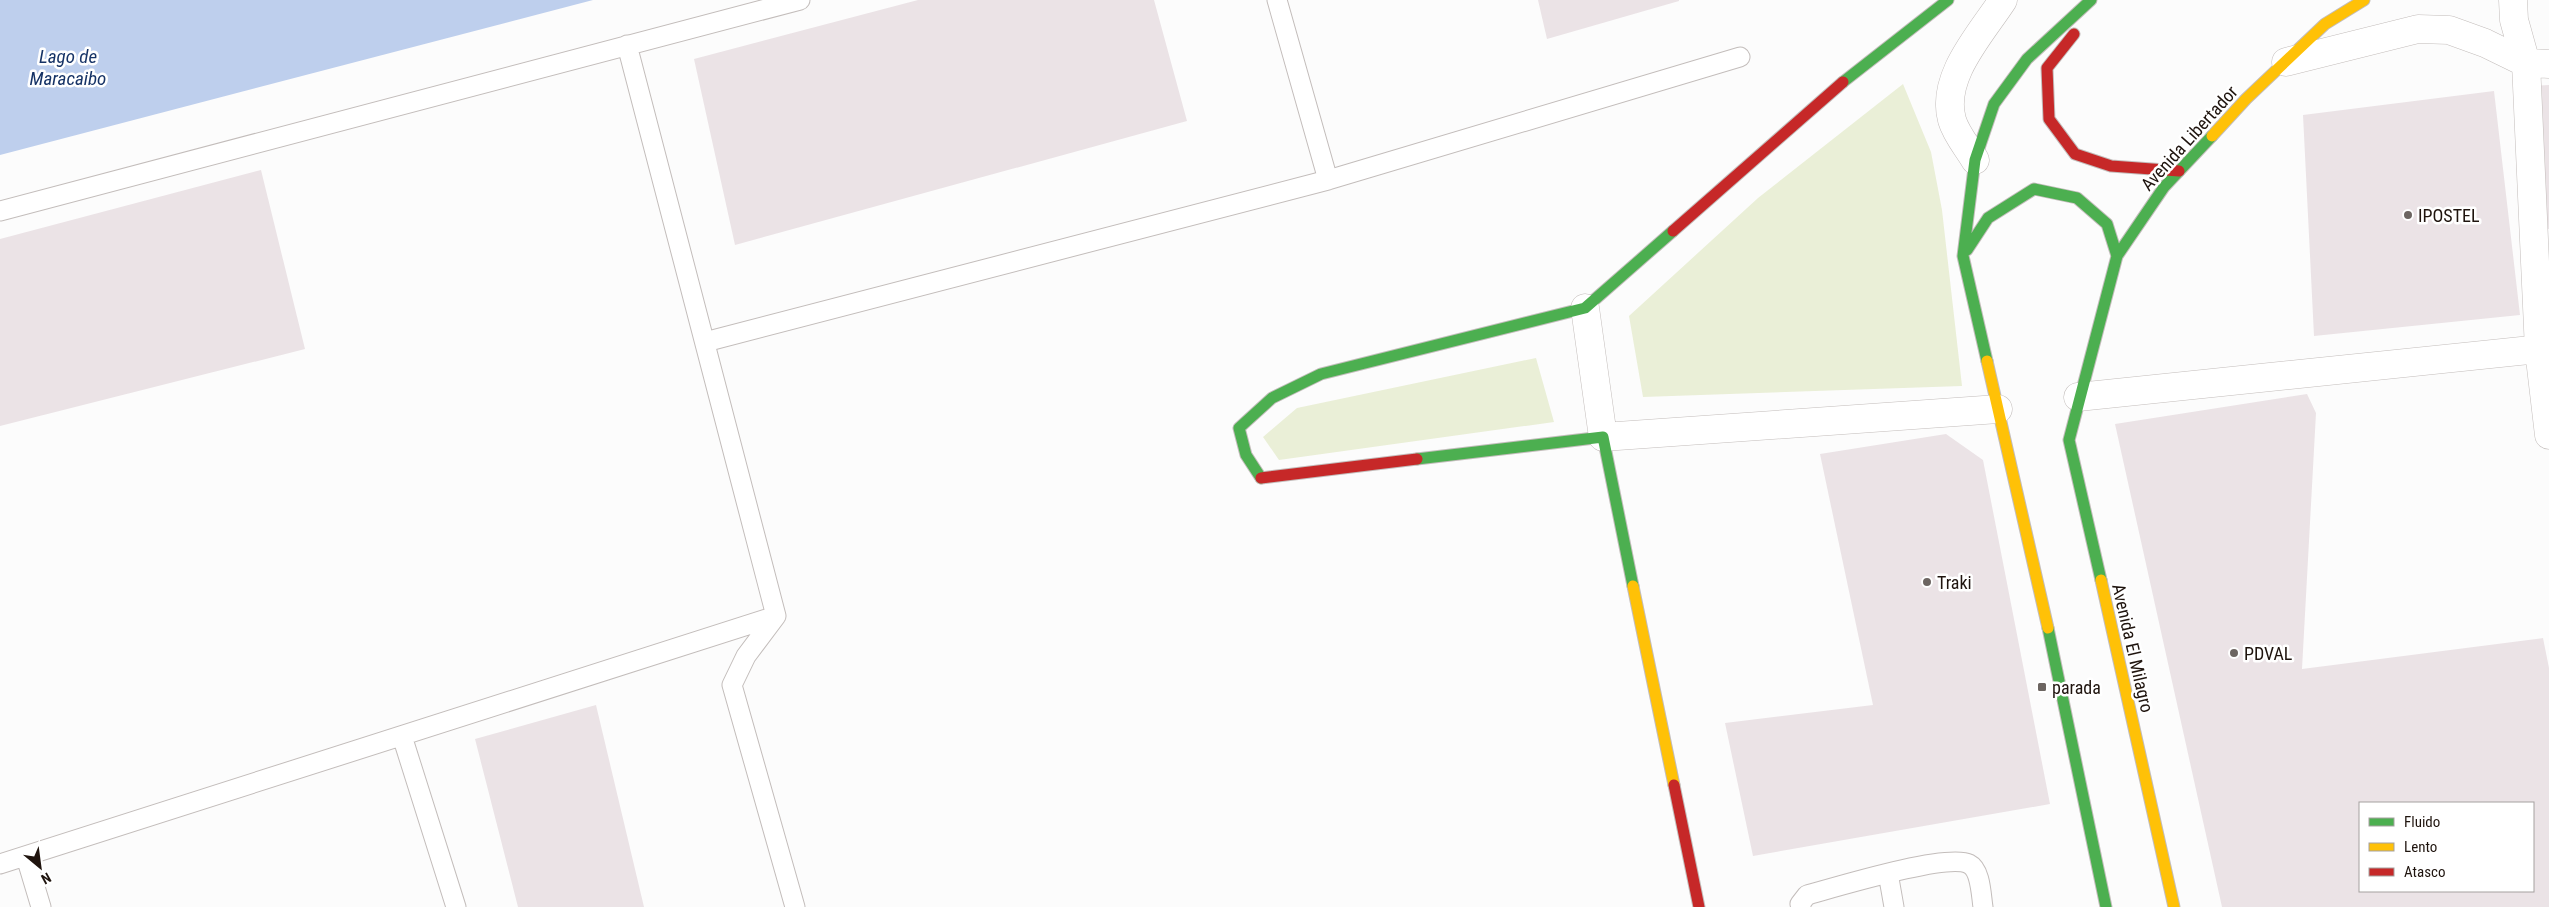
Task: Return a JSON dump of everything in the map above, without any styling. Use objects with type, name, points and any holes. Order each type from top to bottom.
[{"type":"main road","points":[[1699,907],[1603,437],[1259,478],[1246,455],[1239,428],[1272,398],[1321,374],[1585,308],[1858,69],[1948,0]]},
{"type":"main road","points":[[2091,0],[2027,59],[1994,104],[1976,160],[1963,256],[2046,617],[2106,907]]},
{"type":"main road","points":[[2102,0],[2047,68],[2049,119],[2075,154],[2111,166],[2179,171]]},
{"type":"main road","name":"Avenida Libertador","points":[[2078,397],[2117,256],[2164,187],[2246,99],[2325,24],[2364,0]]},
{"type":"main road","points":[[1963,256],[1988,218],[2034,189],[2076,198],[2107,224],[2117,256]]},
{"type":"main road","name":"Avenida El Milagro","points":[[2078,397],[2069,440],[2174,907]]},
{"type":"street","points":[[1976,160],[1952,121],[1950,99],[1953,76],[2003,0]]},
{"type":"street","points":[[2513,0],[2514,20],[2538,63],[2544,349],[2549,435]]},
{"type":"street","points":[[2286,62],[2418,29],[2449,30],[2538,63]]},
{"type":"street","points":[[1585,308],[1603,437],[1998,409]]},
{"type":"street","points":[[2078,397],[2544,349]]},
{"type":"lane","points":[[0,210],[800,0]]},
{"type":"lane","points":[[1277,0],[1328,180]]},
{"type":"lane","points":[[627,45],[776,616]]},
{"type":"lane","points":[[705,342],[1328,180],[1740,57]]},
{"type":"lane","points":[[0,864],[776,616]]},
{"type":"lane","points":[[776,616],[746,656],[732,685],[795,907]]},
{"type":"lane","points":[[402,736],[456,907]]},
{"type":"lane","points":[[26,857],[41,907]]},
{"type":"lane","points":[[1801,907],[1800,904],[1807,895],[1888,873],[1957,860],[1971,865],[1977,874],[1983,907]]},
{"type":"lane","points":[[1888,873],[1894,907]]},
{"type":"green space","points":[[1903,84],[1931,152],[1942,210],[1962,386],[1643,397],[1629,316],[1758,198]]},
{"type":"green space","points":[[1536,358],[1554,422],[1279,460],[1263,437],[1297,408]]},
{"type":"water","name":"Lago de Maracaibo","points":[[0,0],[593,0],[0,155]]},
{"type":"building","points":[[918,0],[1154,0],[1187,121],[735,245],[694,59]]},
{"type":"building","points":[[1538,0],[1679,0],[1679,1],[1547,39]]},
{"type":"building","points":[[2549,85],[2549,229],[2548,229],[2533,86]]},
{"type":"building","name":"IPOSTEL","points":[[2494,91],[2520,315],[2314,336],[2303,115]]},
{"type":"building","points":[[261,170],[305,349],[0,426],[0,239]]},
{"type":"building","name":"PDVAL","points":[[2307,394],[2316,413],[2302,669],[2543,638],[2549,668],[2549,907],[2222,907],[2115,424]]},
{"type":"building","name":"Traki","points":[[1946,434],[1983,460],[2050,804],[1753,856],[1725,723],[1873,705],[1820,454]]},
{"type":"building","points":[[596,705],[644,907],[518,907],[475,739]]},
{"type":"traffic: fast","points":[[1843,82],[1948,0]]},
{"type":"traffic: fast","points":[[1987,361],[1963,256],[1975,160],[1994,104],[2027,59],[2091,0]]},
{"type":"traffic: fast","points":[[2101,580],[2069,440],[2117,256],[2164,187],[2212,136]]},
{"type":"traffic: fast","points":[[1967,250],[1988,218],[2034,189],[2077,198],[2107,224],[2117,256]]},
{"type":"traffic: fast","points":[[1261,478],[1246,455],[1239,428],[1272,398],[1321,374],[1585,308],[1673,231]]},
{"type":"traffic: fast","points":[[1417,459],[1603,437],[1633,586]]},
{"type":"traffic: fast","points":[[2048,628],[2106,907]]},
{"type":"traffic: slow","points":[[2212,136],[2246,99],[2325,24],[2364,0]]},
{"type":"traffic: slow","points":[[1987,361],[2048,628]]},
{"type":"traffic: slow","points":[[2101,580],[2174,907]]},
{"type":"traffic: slow","points":[[1633,586],[1674,785]]},
{"type":"traffic: jam","points":[[2074,34],[2047,68],[2049,119],[2075,154],[2111,166],[2179,171]]},
{"type":"traffic: jam","points":[[1673,231],[1843,82]]},
{"type":"traffic: jam","points":[[1261,478],[1417,459]]},
{"type":"traffic: jam","points":[[1674,785],[1699,907]]},
{"type":"place","name":"IPOSTEL","points":[[2408,215]]},
{"type":"place","name":"Traki","points":[[1927,582]]},
{"type":"place","name":"PDVAL","points":[[2234,653]]},
{"type":"place","name":"parada","points":[[2042,687]]}]
